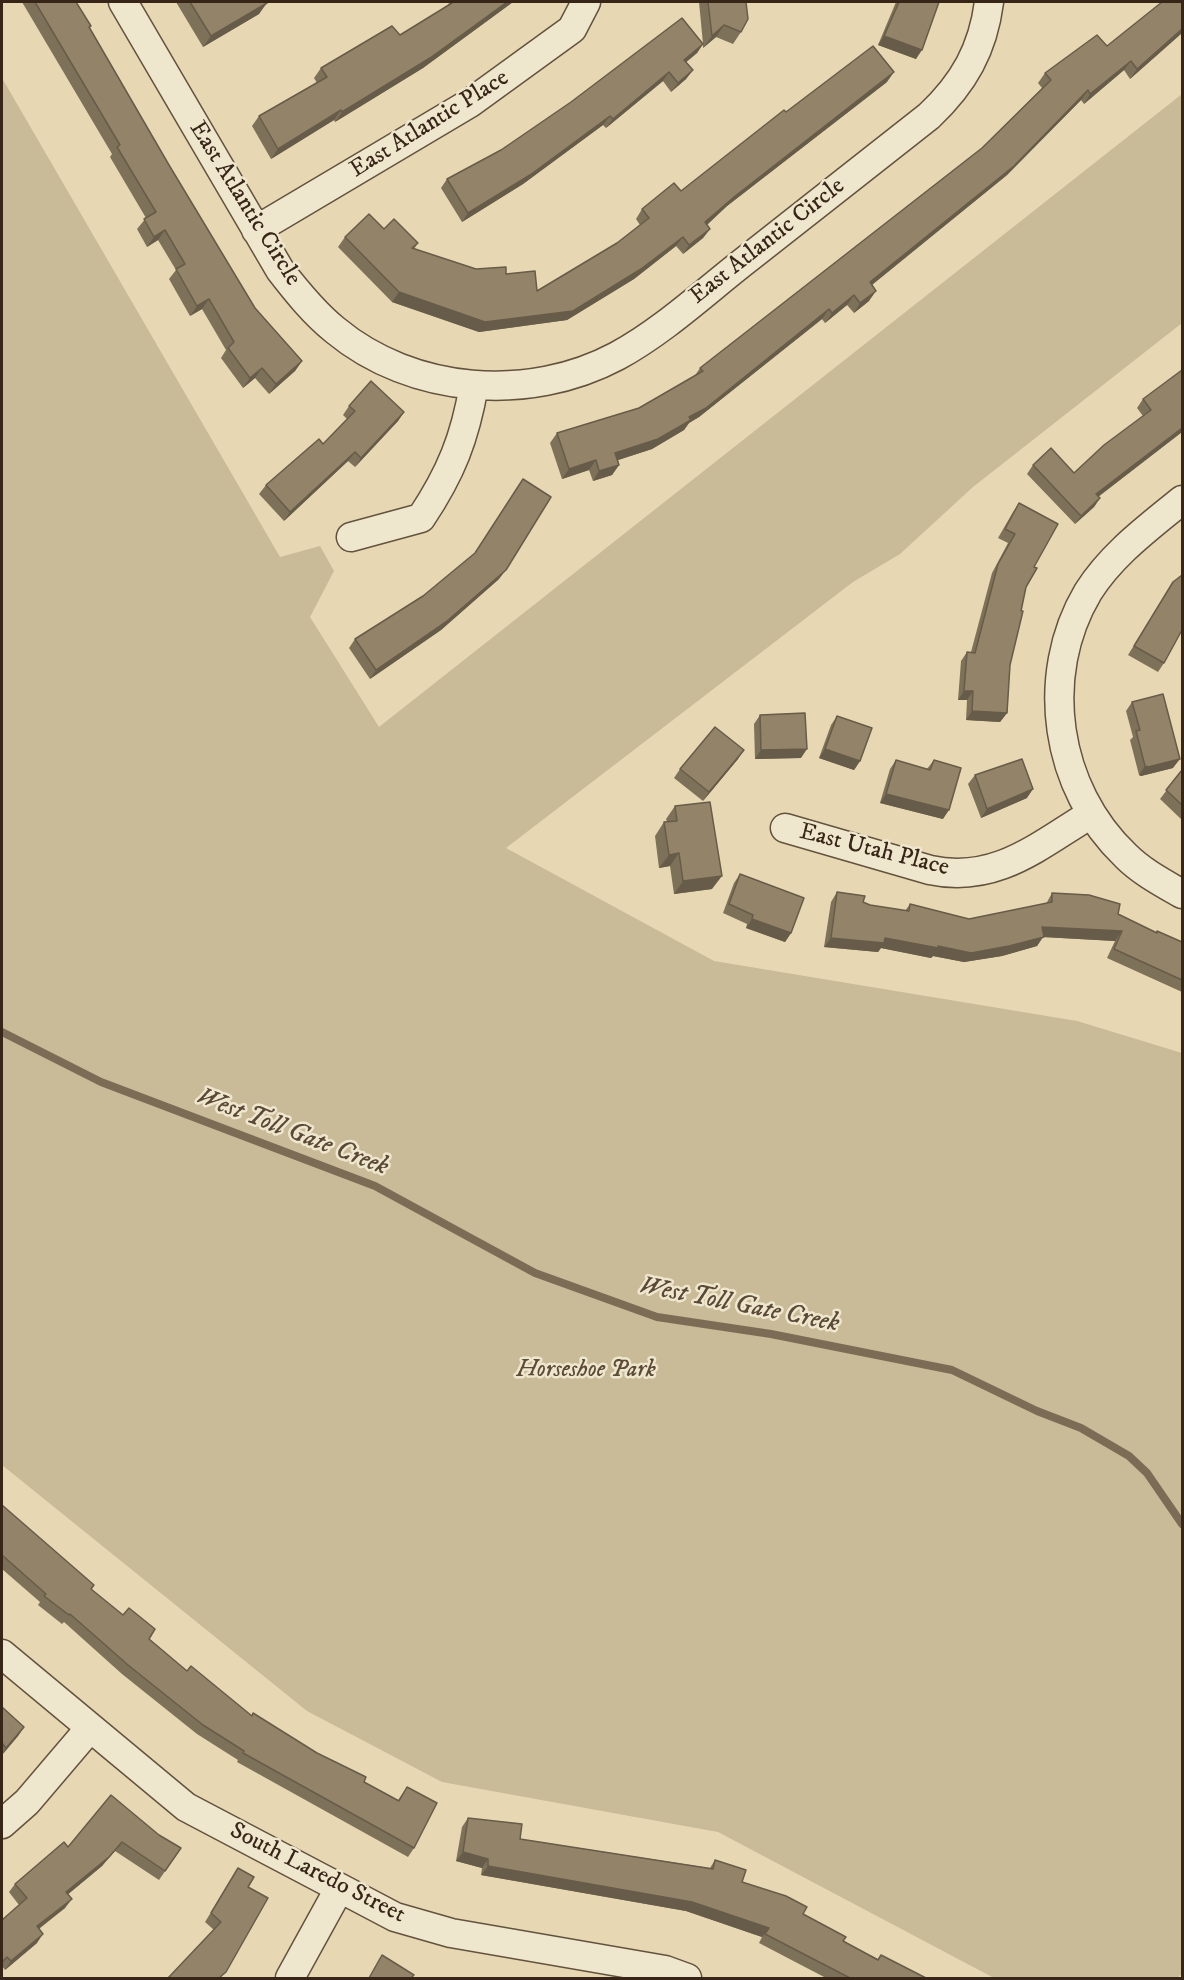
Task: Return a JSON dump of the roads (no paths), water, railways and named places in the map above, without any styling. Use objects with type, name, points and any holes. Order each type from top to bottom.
[{"type":"street","name":"East Atlantic Circle","points":[[123,2],[280,270],[306,303],[336,331],[373,355],[398,367],[442,380],[474,385],[504,386],[547,381],[587,369],[644,339],[929,116],[949,97],[966,75],[978,51],[989,2]]},
{"type":"street","name":"East Atlantic Place","points":[[256,230],[479,97],[572,29],[586,2]]},
{"type":"street","points":[[351,537],[421,518],[443,486],[460,448],[474,385]]},
{"type":"street","points":[[1182,500],[1115,556],[1088,592],[1067,643],[1060,675],[1059,709],[1062,742],[1072,774],[1091,814],[1126,856],[1153,877],[1182,894]]},
{"type":"street","name":"East Utah Place","points":[[785,828],[930,870],[948,873],[978,873],[1007,865],[1091,814]]},
{"type":"street","name":"South Laredo Street","points":[[2,1654],[186,1807],[395,1917],[423,1926],[665,1970],[687,1978]]},
{"type":"street","points":[[2,1824],[27,1802],[90,1728]]},
{"type":"street","points":[[290,1978],[339,1889]]},
{"type":"waterway","name":"West Toll Gate Creek","points":[[2,1032],[101,1082],[375,1186],[535,1273],[657,1317],[771,1334],[952,1370],[1037,1411],[1081,1428],[1129,1456],[1147,1473],[1182,1524]]},
{"type":"park label","name":"Horseshoe Park","points":[[586,1371]]}]
